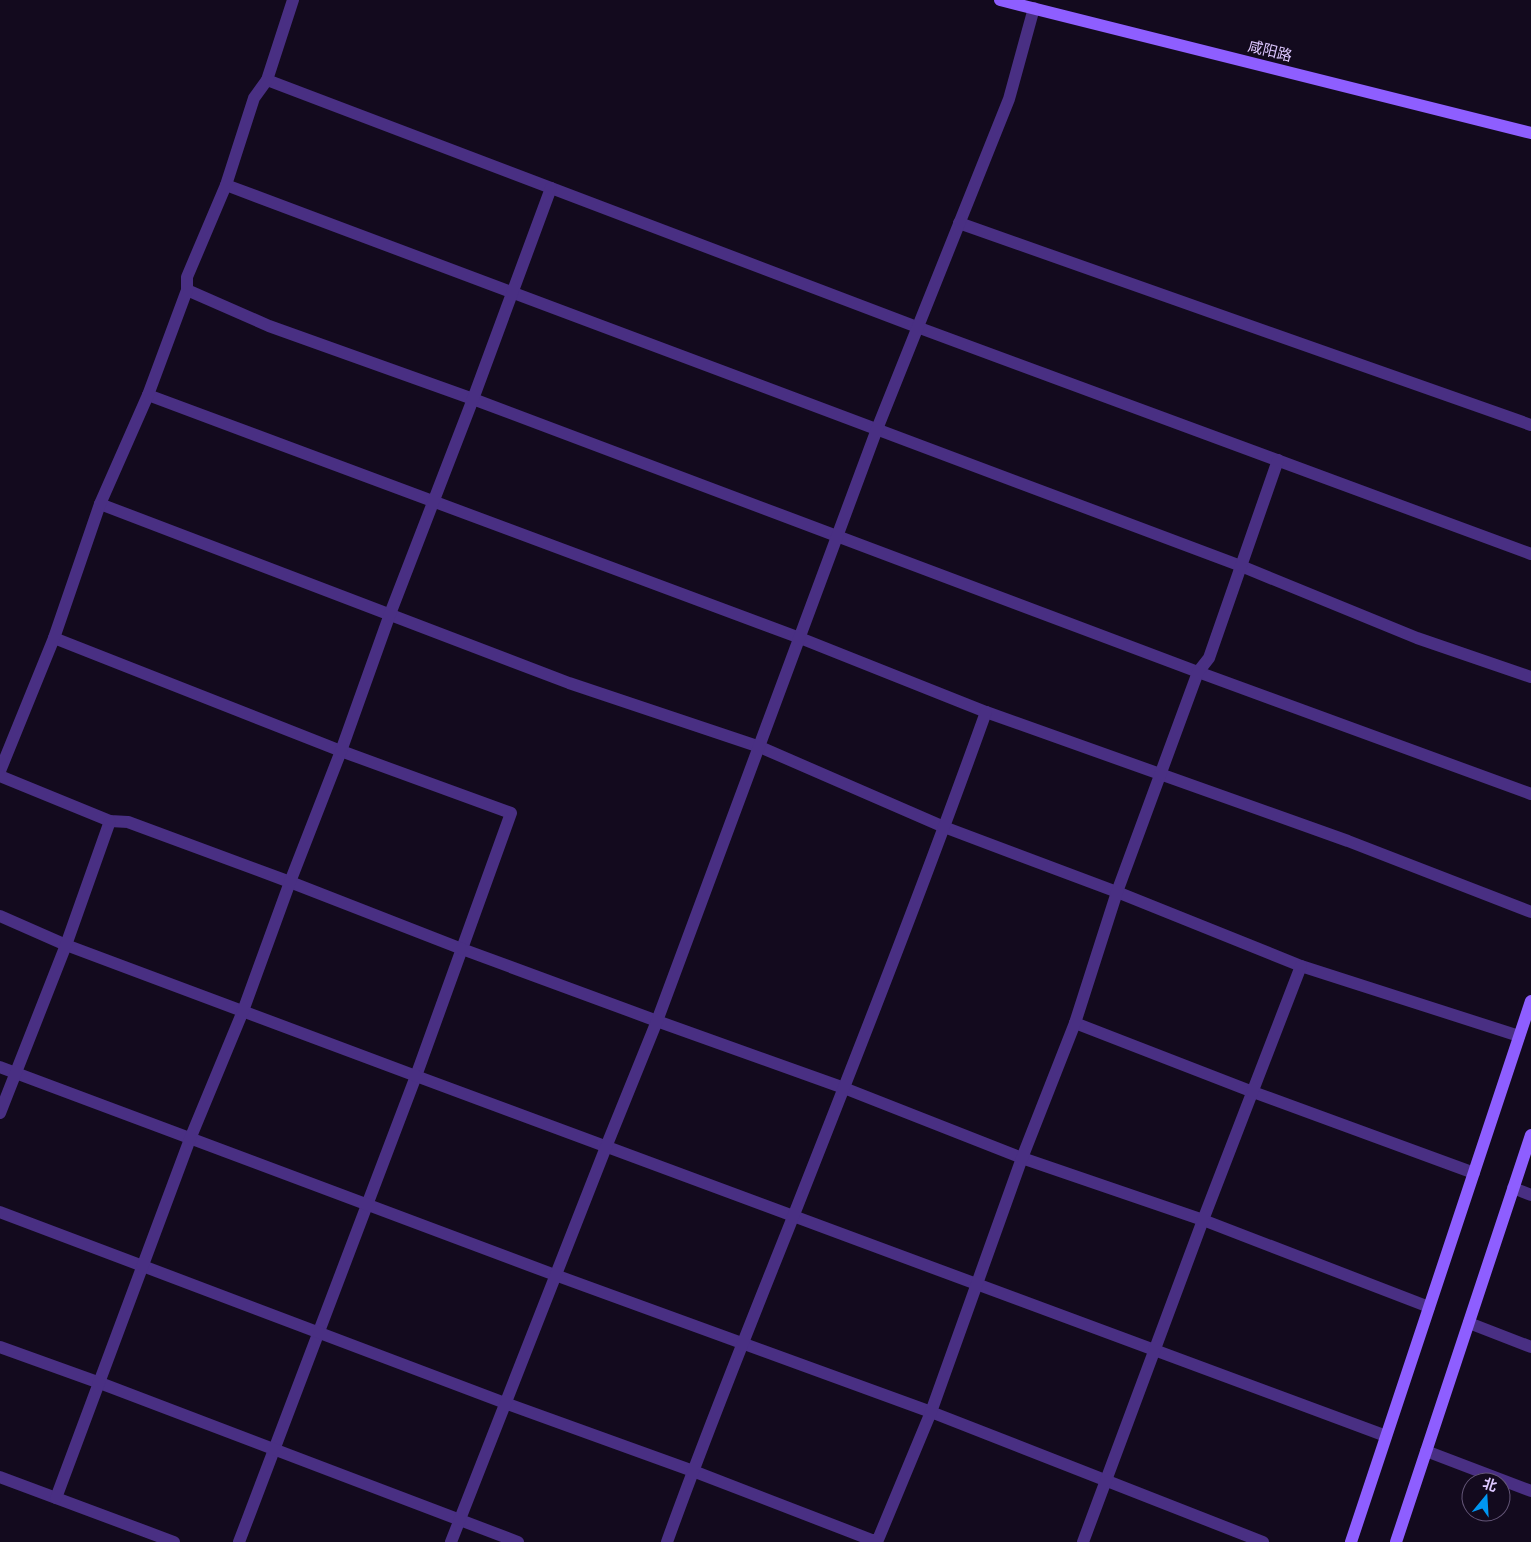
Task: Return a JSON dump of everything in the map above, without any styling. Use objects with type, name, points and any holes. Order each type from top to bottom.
[{"type":"street","points":[[0,771],[54,638],[100,504],[148,395],[187,290],[187,276],[226,185],[254,98],[267,80],[293,0]]},
{"type":"street","name":"咸阳路","points":[[1000,0],[1531,133]]},
{"type":"street","points":[[451,1542],[555,1275],[658,1021],[877,429],[1009,99],[1034,8]]},
{"type":"street","points":[[267,80],[917,327],[1531,554]]},
{"type":"street","points":[[226,185],[1241,566],[1417,638],[1531,677]]},
{"type":"street","points":[[56,1498],[190,1139],[243,1011],[551,188]]},
{"type":"street","points":[[960,223],[1531,424]]},
{"type":"street","points":[[187,290],[269,326],[473,399],[1198,672],[1531,794]]},
{"type":"street","points":[[148,395],[800,638],[986,712],[1348,841],[1531,912]]},
{"type":"street","points":[[0,1212],[319,1334],[693,1471],[877,1542],[931,1412],[1022,1158],[1075,1023],[1117,892],[1198,672],[1209,658],[1278,460]]},
{"type":"street","points":[[100,504],[569,683],[760,747],[944,827],[1117,892],[1301,966],[1519,1036]]},
{"type":"street","points":[[54,638],[341,751],[511,813],[368,1205],[239,1542]]},
{"type":"street","points":[[667,1542],[693,1471],[844,1088],[986,712]]},
{"type":"street","points":[[0,776],[110,821],[128,822],[462,949],[844,1088],[1022,1158],[1203,1220],[1429,1307]]},
{"type":"street","points":[[0,1113],[66,945],[110,821]]},
{"type":"street","points":[[0,916],[66,945],[1386,1436]]},
{"type":"street","points":[[1083,1542],[1203,1220],[1301,966]]},
{"type":"street","points":[[1352,1542],[1531,1001]]},
{"type":"street","points":[[1075,1023],[1253,1092],[1474,1173]]},
{"type":"street","points":[[0,1067],[555,1275],[931,1412],[1263,1542]]},
{"type":"street","points":[[1396,1542],[1531,1135]]},
{"type":"street","points":[[1513,1188],[1531,1194]]},
{"type":"street","points":[[1469,1323],[1531,1347]]},
{"type":"street","points":[[0,1346],[100,1382],[518,1542]]},
{"type":"street","points":[[1426,1451],[1531,1491]]},
{"type":"street","points":[[0,1477],[174,1542]]}]
